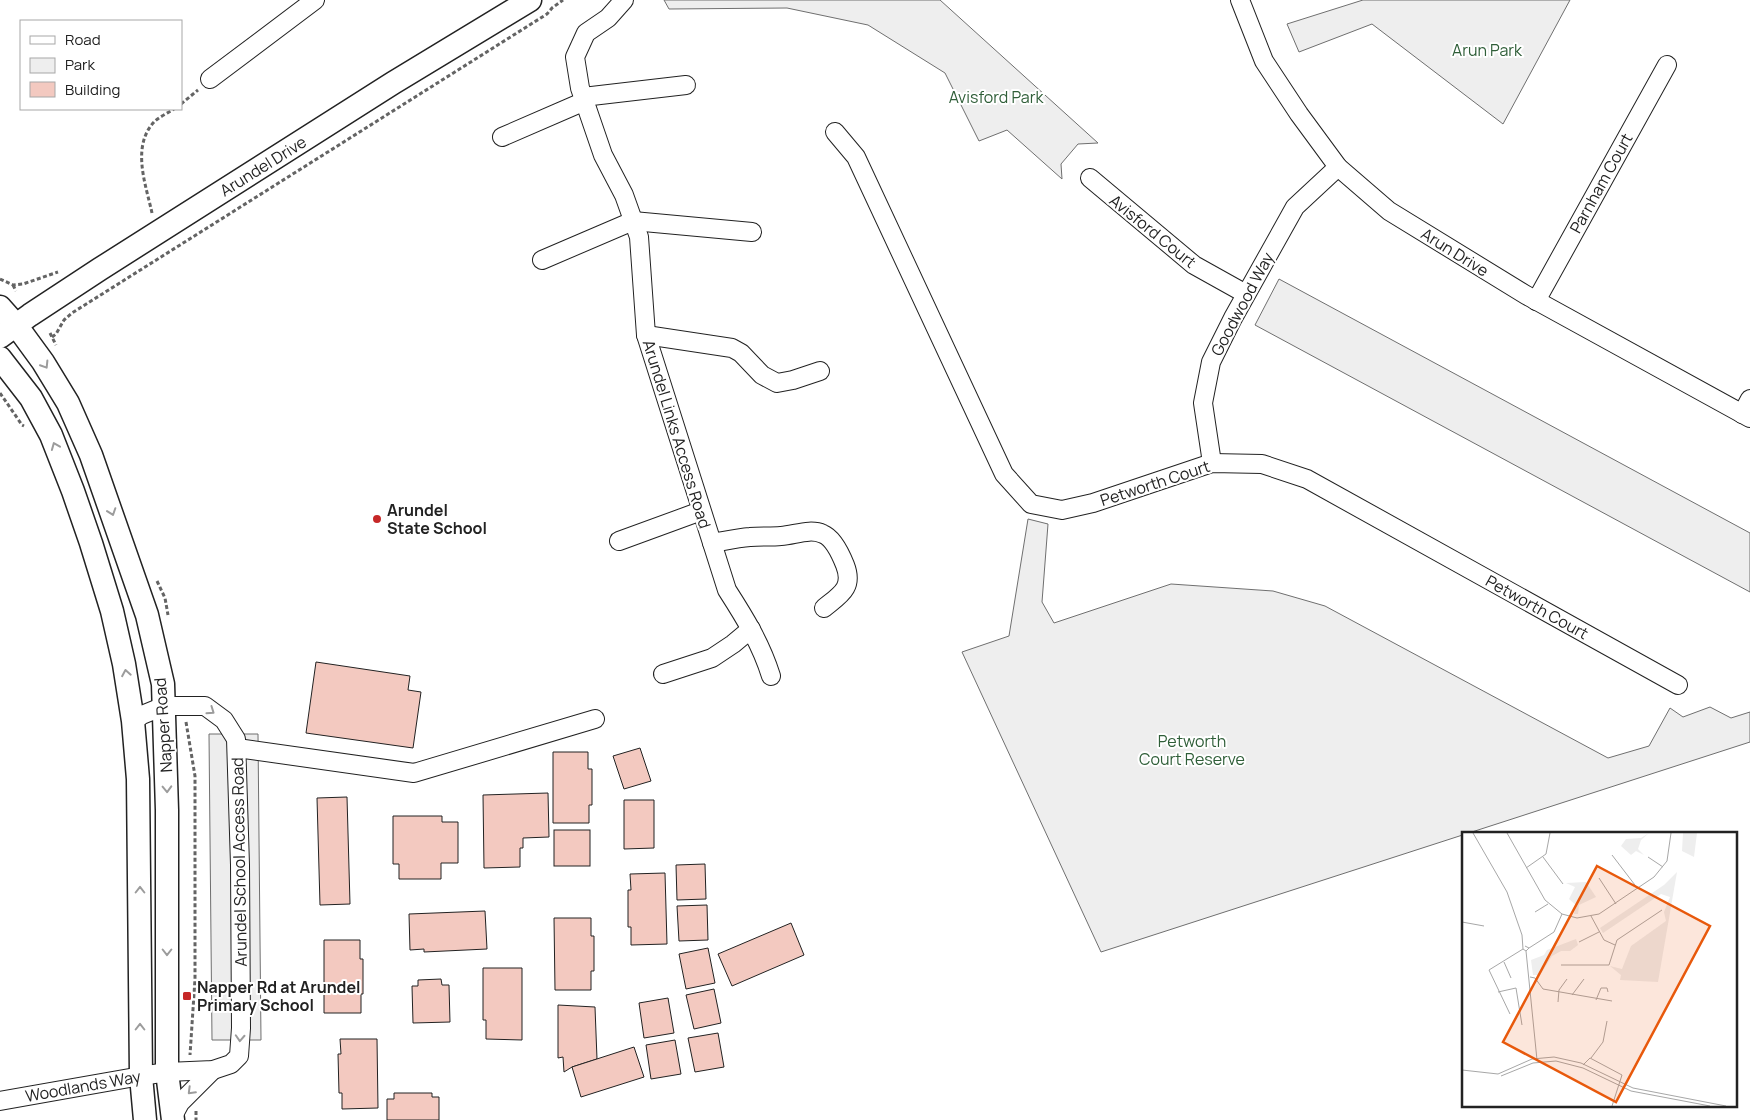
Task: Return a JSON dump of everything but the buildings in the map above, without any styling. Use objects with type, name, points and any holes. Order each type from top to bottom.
[{"type":"main road","name":"Arundel Drive","points":[[8,331],[393,83],[530,0]]},
{"type":"main road","name":"Napper Road","points":[[1,298],[8,331],[43,362],[68,403],[91,455],[147,615],[162,684],[167,810],[167,1072],[173,1118]]},
{"type":"main road","name":"Napper Road","points":[[0,358],[31,398],[51,436],[73,491],[112,611],[124,664],[133,721],[138,779],[141,1076],[144,1120]]},
{"type":"street","points":[[210,79],[315,0]]},
{"type":"street","name":"Arundel Links Access Road","points":[[624,0],[608,18],[586,33],[575,57],[584,99],[603,155],[624,195],[639,237],[646,335],[701,511],[727,590],[764,654],[771,676]]},
{"type":"street","name":"Arun Drive","points":[[1240,0],[1264,61],[1299,114],[1338,167],[1389,211],[1536,301],[1747,410]]},
{"type":"street","name":"Parnham Court","points":[[1536,301],[1667,65]]},
{"type":"street","points":[[502,138],[584,99],[686,84]]},
{"type":"street","name":"Petworth Court","points":[[835,132],[856,156],[1004,474],[1031,504],[1062,510],[1093,503],[1212,463],[1262,464],[1307,479],[1678,685]]},
{"type":"street","name":"Goodwood Way","points":[[1212,463],[1202,404],[1211,362],[1246,294],[1295,207],[1338,167]]},
{"type":"street","name":"Avisford Court","points":[[1090,178],[1194,265],[1246,294]]},
{"type":"street","points":[[542,260],[633,221],[752,232]]},
{"type":"street","points":[[646,335],[732,348],[740,353],[762,375],[777,383],[794,380],[820,371]]},
{"type":"street","points":[[620,541],[701,511]]},
{"type":"street","points":[[712,543],[812,531],[824,534],[833,542],[845,565],[849,578],[847,587],[824,608]]},
{"type":"street","points":[[663,674],[712,658],[751,629]]},
{"type":"street","points":[[133,721],[164,706]]},
{"type":"street","name":"Arundel School Access Road","points":[[164,706],[205,706],[224,720],[236,739],[240,875],[240,1056],[231,1064],[213,1070],[167,1072]]},
{"type":"street","points":[[237,748],[414,773],[595,719]]},
{"type":"street","points":[[173,1118],[180,1103],[213,1070]]},
{"type":"street","name":"Woodlands Way","points":[[0,1101],[167,1072]]},
{"type":"path","points":[[52,337],[56,334],[64,320],[72,313],[547,14],[563,0]]},
{"type":"path","points":[[182,103],[210,79]]},
{"type":"path","points":[[156,234],[141,161],[143,139],[154,122],[172,110]]},
{"type":"path","points":[[0,279],[13,285],[16,291]]},
{"type":"path","points":[[1,298],[8,282]]},
{"type":"path","points":[[0,393],[22,425]]},
{"type":"green space","name":"Avisford Park","points":[[664,0],[940,0],[1098,143],[1078,144],[1061,164],[1062,179],[1007,130],[979,141],[945,73],[868,25],[787,8],[669,9]]},
{"type":"green space","name":"Arun Park","points":[[1363,0],[1570,0],[1503,124],[1372,24],[1299,52],[1287,24]]},
{"type":"green space","points":[[1279,279],[1750,533],[1750,592],[1255,325]]},
{"type":"green space","name":"Petworth Court Reserve","points":[[1028,519],[1048,524],[1042,602],[1054,623],[1171,584],[1273,591],[1325,606],[1608,758],[1649,746],[1670,708],[1683,717],[1710,707],[1731,718],[1750,712],[1750,742],[1472,832],[1462,832],[1462,835],[1101,952],[962,652],[1009,636]]},
{"type":"shaded area","points":[[209,734],[258,734],[261,1040],[212,1040]]},
{"type":"place","name":"Arundel State School","points":[[377,519]]},
{"type":"place","name":"Napper Rd at Arundel Primary School","points":[[187,996]]}]
